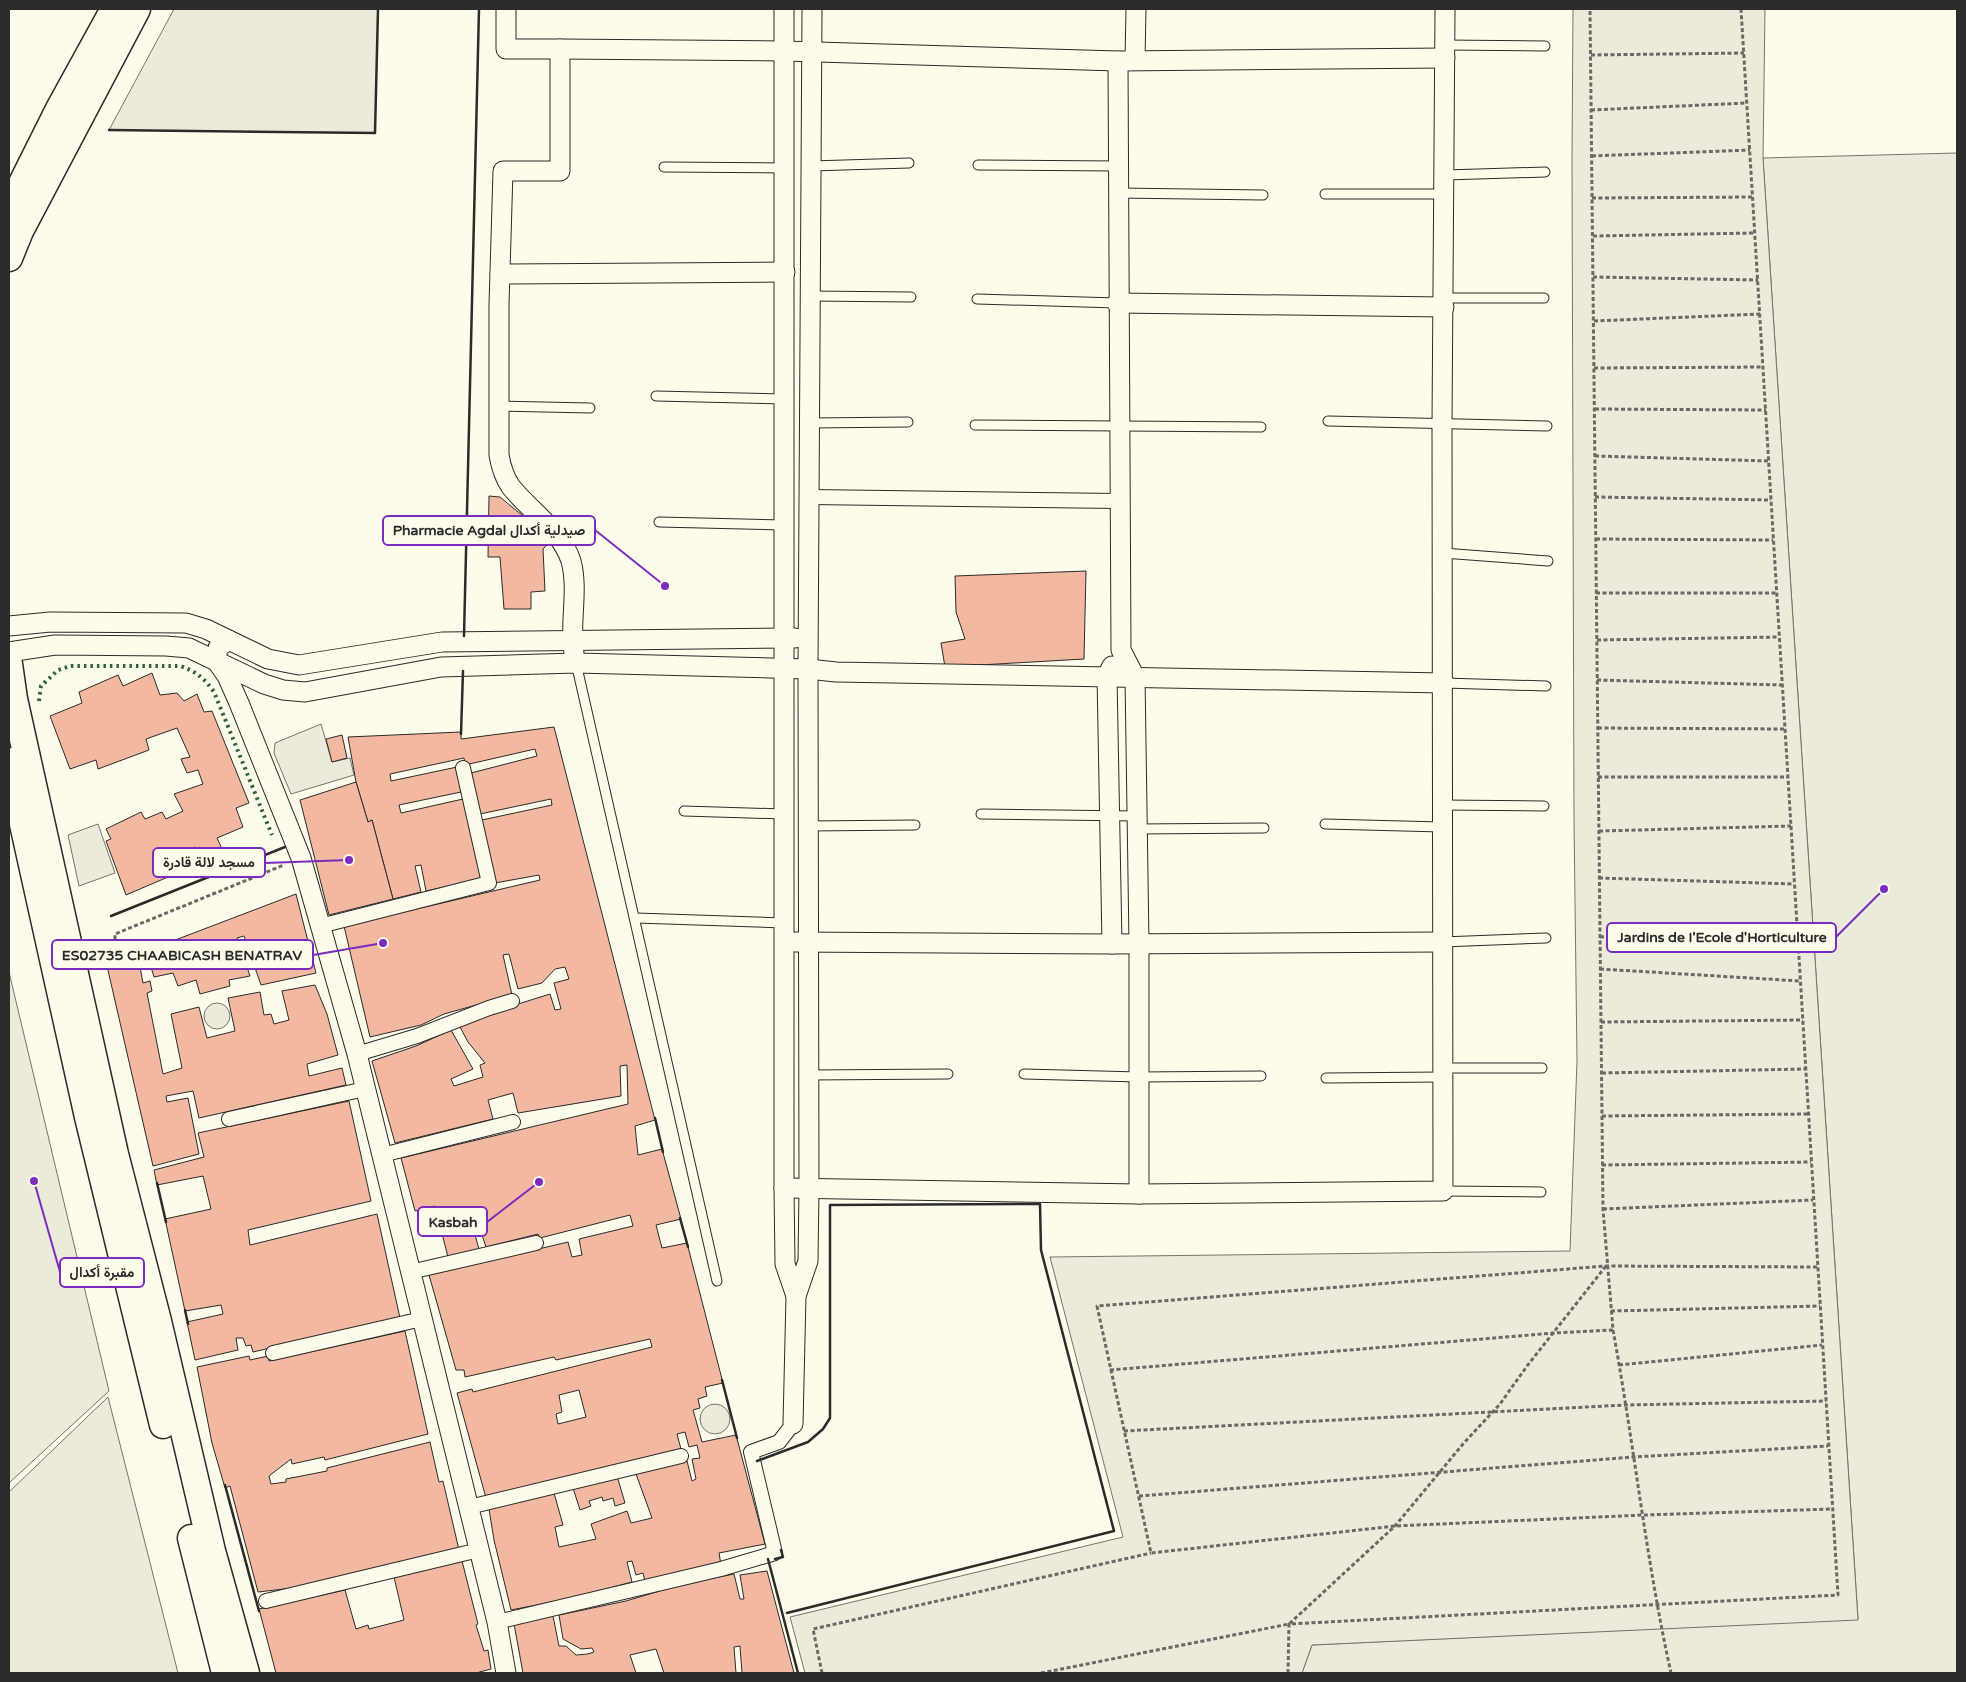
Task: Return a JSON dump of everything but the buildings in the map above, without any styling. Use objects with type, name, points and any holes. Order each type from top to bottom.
[{"type":"main road","points":[[9,209],[59,109],[114,9]]},
{"type":"main road","points":[[9,258],[20,231],[137,9]]},
{"type":"main road","points":[[9,664],[16,708],[115,1154],[158,1320],[186,1446],[246,1673]]},
{"type":"main road","points":[[9,761],[88,1117],[225,1673]]},
{"type":"street","points":[[506,9],[506,49],[784,51],[813,54],[1127,60],[1444,52]]},
{"type":"street","points":[[784,9],[783,168],[785,272],[782,637],[785,932],[784,1188],[785,1264],[796,1296]]},
{"type":"street","points":[[497,1622],[721,1569],[775,1553],[751,1452],[779,1442],[793,1424],[796,1296],[808,1261],[808,638],[812,9]]},
{"type":"street","points":[[1136,9],[1127,60],[1117,166],[1117,193],[1121,650],[1135,677],[1139,943],[1139,1194]]},
{"type":"street","points":[[784,1188],[1139,1194],[1443,1191],[1442,805],[1444,683],[1442,424],[1445,9]]},
{"type":"street","points":[[560,49],[560,171],[504,171],[500,274],[498,455],[503,472],[511,487],[550,527],[571,561],[573,582],[572,641],[576,663]]},
{"type":"street","points":[[500,274],[785,272]]},
{"type":"street","points":[[1118,303],[1444,302]]},
{"type":"street","points":[[784,498],[1119,501]]},
{"type":"street","points":[[9,626],[50,622],[171,622],[206,629],[268,659],[304,665],[442,642],[808,638]]},
{"type":"street","points":[[231,641],[218,648],[216,660],[227,676],[239,703],[301,858],[357,1054],[497,1622],[506,1673]]},
{"type":"street","points":[[231,641],[242,658],[239,703]]},
{"type":"street","points":[[9,652],[55,645],[189,648],[283,690],[306,692],[441,667],[576,663],[808,669],[836,672],[1444,683]]},
{"type":"street","points":[[1112,944],[1108,815],[1107,676],[1121,650]]},
{"type":"street","points":[[320,926],[489,883],[463,768]]},
{"type":"street","points":[[785,932],[808,942],[1112,944],[1442,942]]},
{"type":"street","points":[[357,1054],[416,1036],[489,1008],[512,1002]]},
{"type":"street","points":[[229,1119],[365,1089]]},
{"type":"street","points":[[382,1156],[513,1122]]},
{"type":"street","points":[[410,1272],[536,1243]]},
{"type":"street","points":[[273,1353],[422,1319]]},
{"type":"street","points":[[468,1507],[681,1456]]},
{"type":"street","points":[[266,1601],[479,1550]]},
{"type":"lane","points":[[1444,52],[1545,46]]},
{"type":"lane","points":[[811,166],[909,164]]},
{"type":"lane","points":[[978,165],[1117,166]]},
{"type":"lane","points":[[664,167],[783,168]]},
{"type":"lane","points":[[1445,175],[1545,172]]},
{"type":"lane","points":[[1117,193],[1263,195]]},
{"type":"lane","points":[[1325,194],[1445,194]]},
{"type":"lane","points":[[811,296],[911,297]]},
{"type":"lane","points":[[1444,302],[1544,298]]},
{"type":"lane","points":[[977,299],[1118,303]]},
{"type":"lane","points":[[656,396],[784,399]]},
{"type":"lane","points":[[499,406],[590,408]]},
{"type":"lane","points":[[1328,421],[1547,426]]},
{"type":"lane","points":[[810,423],[908,422]]},
{"type":"lane","points":[[975,425],[1119,428],[1261,427]]},
{"type":"lane","points":[[659,522],[783,525]]},
{"type":"lane","points":[[1443,553],[1548,560]]},
{"type":"lane","points":[[576,663],[718,1281]]},
{"type":"lane","points":[[1444,683],[1546,686]]},
{"type":"lane","points":[[1442,805],[1544,806]]},
{"type":"lane","points":[[684,811],[784,814]]},
{"type":"lane","points":[[981,814],[1108,815],[1137,823],[1264,828]]},
{"type":"lane","points":[[1325,824],[1442,827]]},
{"type":"lane","points":[[808,826],[915,826]]},
{"type":"lane","points":[[636,918],[785,932]]},
{"type":"lane","points":[[1442,942],[1546,938]]},
{"type":"lane","points":[[1326,1078],[1542,1068]]},
{"type":"lane","points":[[809,1076],[948,1074]]},
{"type":"lane","points":[[1024,1074],[1140,1078],[1261,1076]]},
{"type":"lane","points":[[1443,1191],[1541,1192]]},
{"type":"path","points":[[1590,9],[1603,1209],[1606,1266],[1613,1330],[1644,1514],[1656,1606],[1671,1673]]},
{"type":"path","points":[[1041,1673],[1289,1624],[1838,1595],[1741,9]]},
{"type":"path","points":[[1591,55],[1744,53]]},
{"type":"path","points":[[1591,110],[1747,103]]},
{"type":"path","points":[[1592,156],[1750,150]]},
{"type":"path","points":[[1592,198],[1753,197]]},
{"type":"path","points":[[1593,236],[1755,233]]},
{"type":"path","points":[[1593,276],[1758,280]]},
{"type":"path","points":[[1594,321],[1760,314]]},
{"type":"path","points":[[1594,368],[1763,367]]},
{"type":"path","points":[[1595,409],[1766,410]]},
{"type":"path","points":[[1595,456],[1768,461]]},
{"type":"path","points":[[1596,497],[1771,500]]},
{"type":"path","points":[[1596,538],[1773,540]]},
{"type":"path","points":[[1596,593],[1776,593]]},
{"type":"path","points":[[1597,640],[1779,637]]},
{"type":"path","points":[[1597,680],[1782,685]]},
{"type":"path","points":[[1598,728],[1785,729]]},
{"type":"path","points":[[1598,777],[1788,777]]},
{"type":"path","points":[[1599,831],[1791,826]]},
{"type":"path","points":[[75,971],[115,949],[115,934],[301,858]]},
{"type":"path","points":[[1600,878],[1794,884]]},
{"type":"path","points":[[1600,937],[1797,929]]},
{"type":"path","points":[[1600,970],[1800,981]]},
{"type":"path","points":[[1601,1022],[1803,1020]]},
{"type":"path","points":[[1602,1073],[1806,1069]]},
{"type":"path","points":[[1602,1116],[1808,1114]]},
{"type":"path","points":[[1602,1165],[1811,1162]]},
{"type":"path","points":[[1603,1209],[1813,1200]]},
{"type":"path","points":[[1151,1553],[1097,1306],[1606,1266],[1818,1266]]},
{"type":"path","points":[[1288,1673],[1289,1624],[1395,1526],[1493,1412],[1606,1266]]},
{"type":"path","points":[[1611,1311],[1820,1306]]},
{"type":"path","points":[[1110,1370],[1554,1333],[1613,1330]]},
{"type":"path","points":[[1619,1365],[1822,1346]]},
{"type":"path","points":[[1124,1431],[1625,1405],[1826,1402]]},
{"type":"path","points":[[1139,1496],[1633,1457],[1828,1446]]},
{"type":"path","points":[[822,1673],[813,1630],[1151,1553],[1395,1526],[1644,1514],[1832,1509]]},
{"type":"shaded area","points":[[174,9],[378,9],[375,133],[109,130]]},
{"type":"shaded area","points":[[1573,9],[1765,9],[1763,158],[1858,1620],[1312,1645],[1302,1673],[805,1673],[790,1617],[1123,1537],[1050,1257],[1570,1251],[1577,1061],[1574,819]]},
{"type":"shaded area","points":[[1957,153],[1957,1673],[1302,1673],[1312,1645],[1858,1619],[1763,158]]},
{"type":"shaded area","points":[[321,724],[332,762],[350,758],[354,775],[291,794],[274,753],[275,743]]},
{"type":"shaded area","points":[[98,824],[115,873],[79,886],[68,835]]},
{"type":"shaded area","points":[[9,972],[109,1391],[9,1483]]},
{"type":"shaded area","points":[[217,1003],[226,1007],[230,1016],[226,1025],[217,1029],[208,1025],[204,1016],[208,1007]]},
{"type":"shaded area","points":[[108,1397],[178,1673],[9,1673],[9,1492]]},
{"type":"shaded area","points":[[715,1404],[721,1405],[729,1413],[729,1425],[721,1433],[715,1434],[709,1433],[701,1425],[700,1419],[701,1413],[709,1405]]},
{"type":"hedge","points":[[39,701],[41,686],[58,670],[71,666],[180,666],[195,673],[204,679],[214,692],[272,835]]},
{"type":"wall","points":[[109,130],[375,133],[378,9]]},
{"type":"wall","points":[[464,636],[479,9]]},
{"type":"wall","points":[[461,734],[463,671]]},
{"type":"wall","points":[[230,869],[285,847]]},
{"type":"wall","points":[[111,916],[211,876]]},
{"type":"wall","points":[[655,1118],[663,1152]]},
{"type":"wall","points":[[157,1183],[166,1222]]},
{"type":"wall","points":[[757,1461],[808,1442],[823,1429],[830,1418],[830,1205],[1040,1204],[1041,1250],[1114,1531],[787,1613]]},
{"type":"wall","points":[[680,1218],[688,1247]]},
{"type":"wall","points":[[185,1310],[188,1324]]},
{"type":"wall","points":[[722,1380],[737,1438]]},
{"type":"wall","points":[[225,1485],[259,1611]]},
{"type":"wall","points":[[775,1559],[783,1557],[781,1550]]},
{"type":"wall","points":[[768,1559],[798,1673]]},
{"type":"place","name":"Pharmacie Agdal صيدلية أكدال","points":[[665,586]]},
{"type":"place","name":"مسجد لالة قادرة","points":[[349,860]]},
{"type":"place","name":"Jardins de I'Ecole d'Horticulture","points":[[1884,889]]},
{"type":"place","name":"ES02735 CHAABICASH BENATRAV","points":[[383,943]]},
{"type":"place","name":"مقبرة أكدال","points":[[34,1181]]},
{"type":"place","name":"Kasbah","points":[[539,1182]]}]
